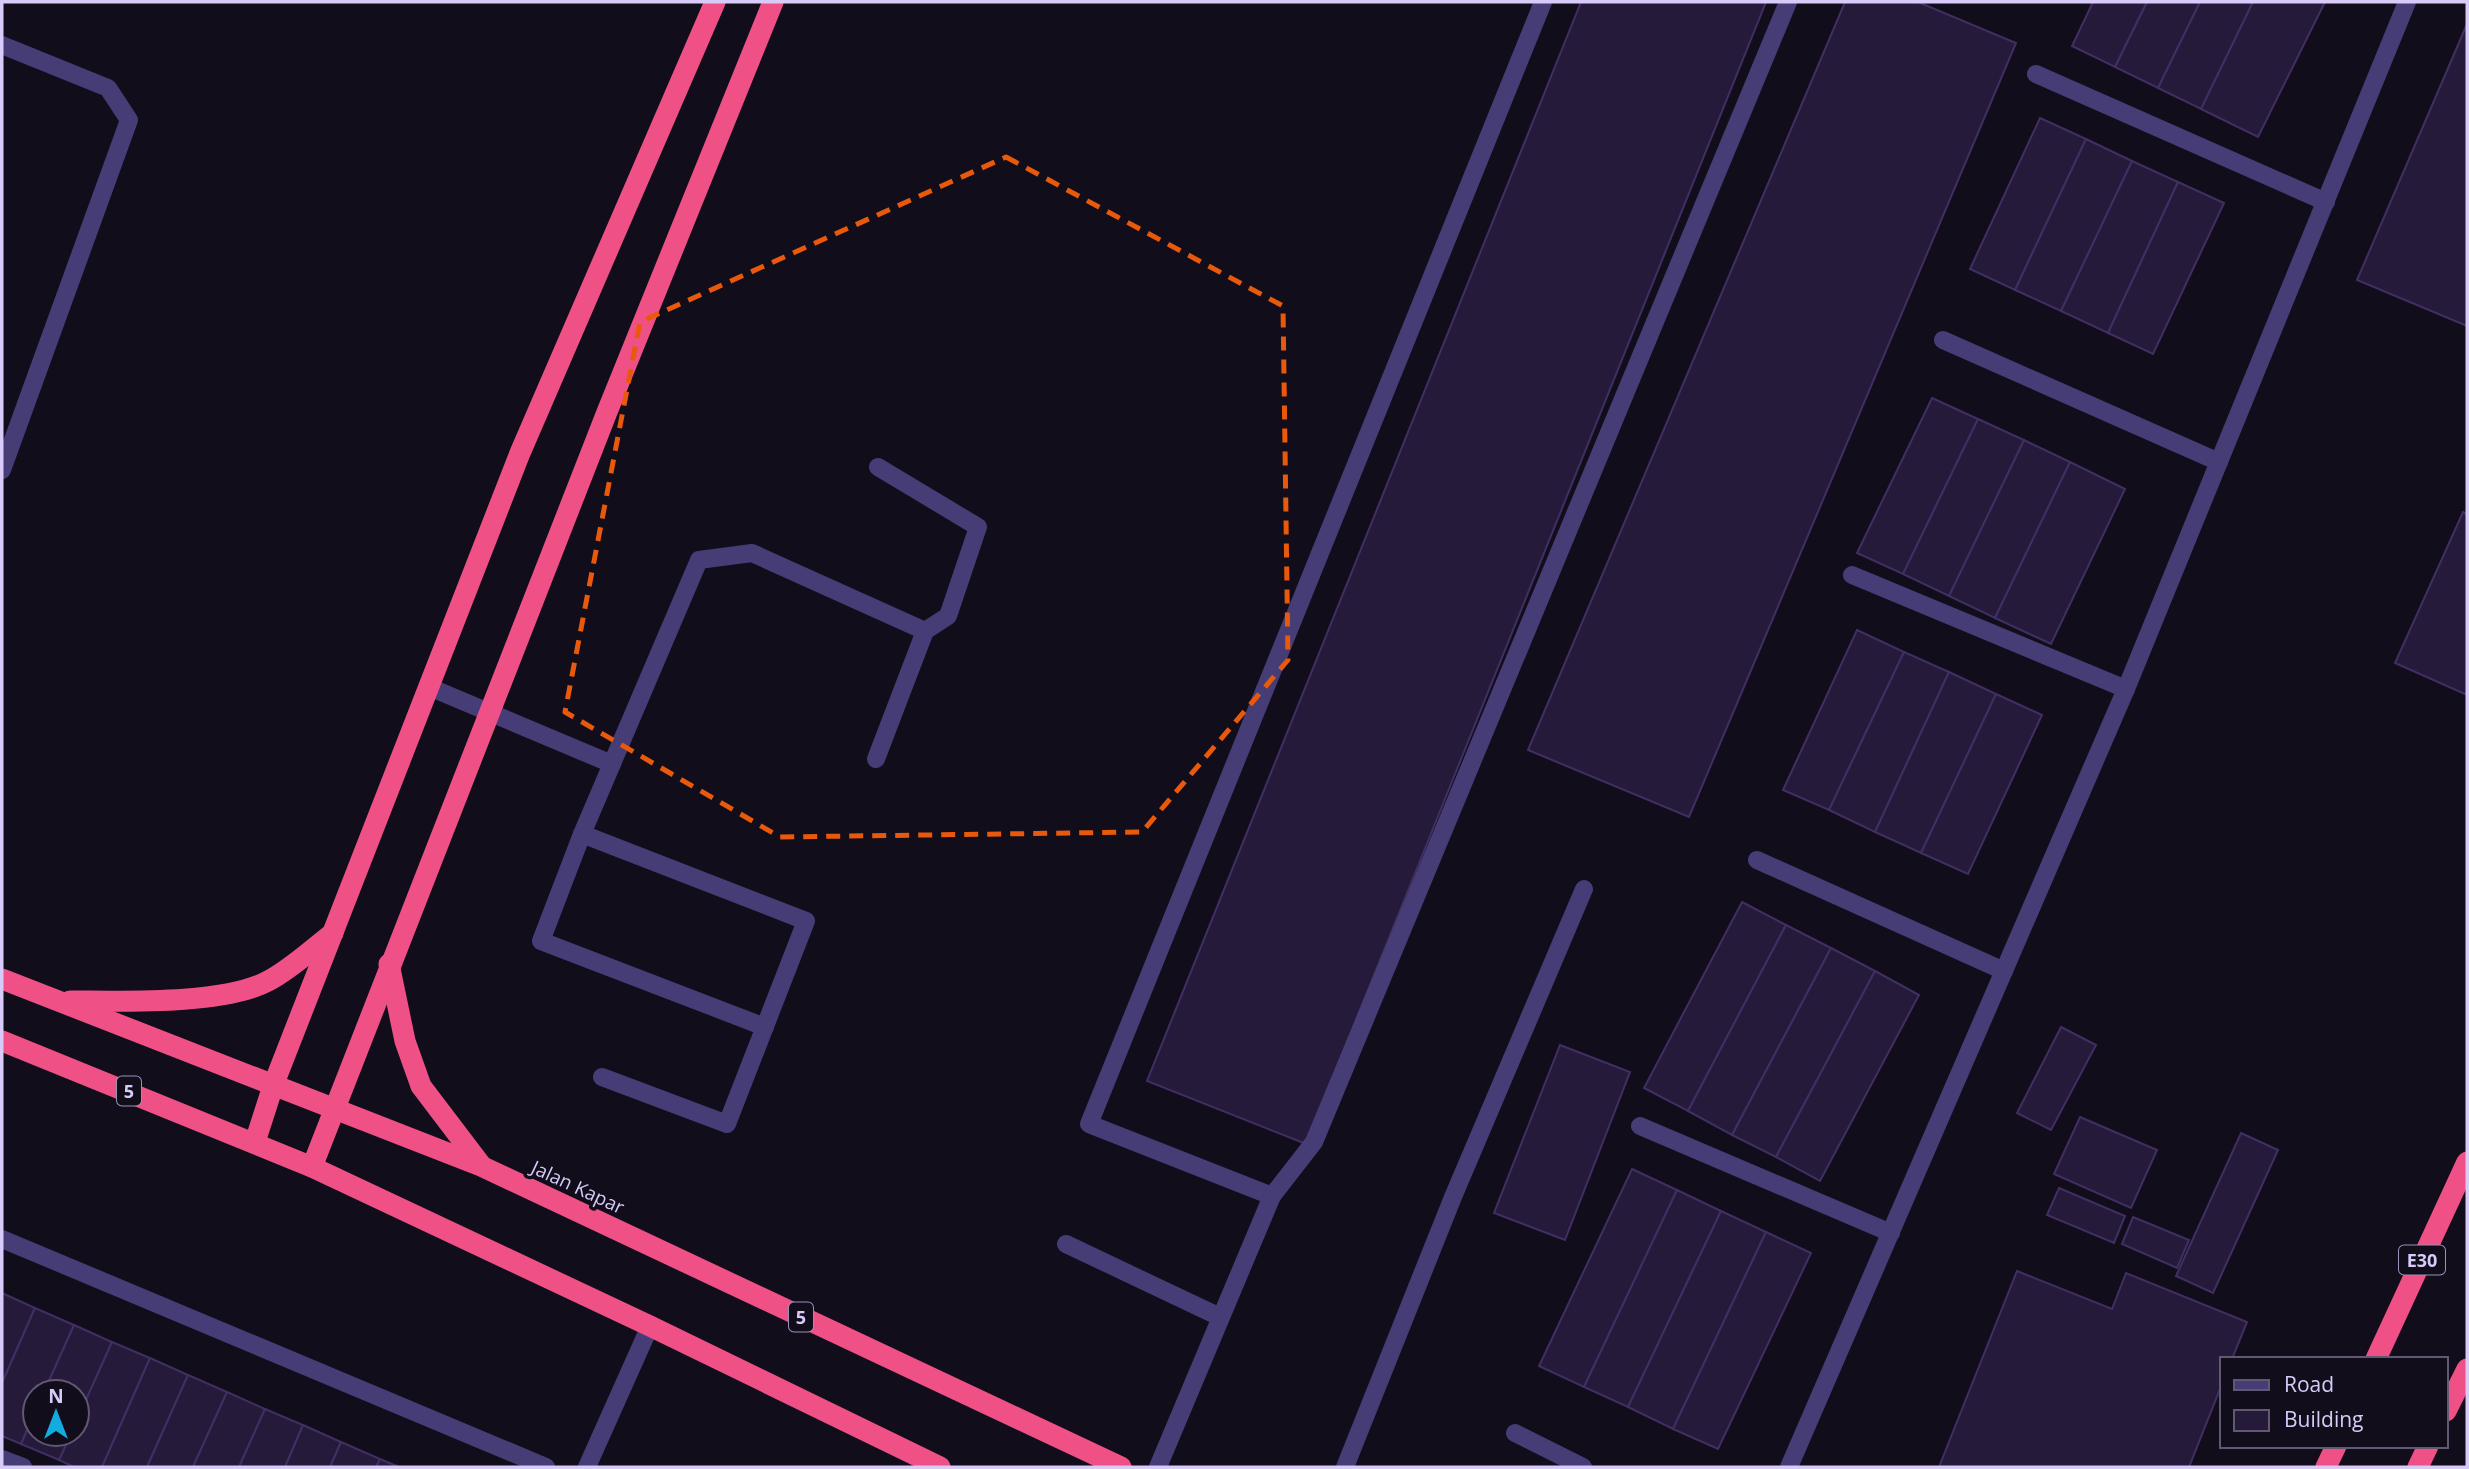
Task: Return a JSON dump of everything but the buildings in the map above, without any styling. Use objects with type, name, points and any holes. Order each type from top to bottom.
[{"type":"highway","points":[[255,1142],[273,1086],[520,453],[715,2]]},
{"type":"highway","points":[[312,1167],[337,1108],[389,964],[773,2]]},
{"type":"highway","points":[[57,1001],[153,1001],[219,995],[266,982],[333,933]]},
{"type":"highway","points":[[389,964],[405,1041],[421,1086],[481,1166]]},
{"type":"highway","name":"Jalan Kapar","points":[[2,979],[481,1166],[1121,1467]]},
{"type":"highway","name":"5","points":[[2,1041],[312,1167],[650,1326],[940,1467]]},
{"type":"highway","name":"E30","points":[[2377,1357],[2467,1161]]},
{"type":"highway","points":[[2448,1407],[2467,1369]]},
{"type":"highway","points":[[2326,1467],[2335,1448]]},
{"type":"highway","points":[[2418,1467],[2427,1448]]},
{"type":"street","points":[[1272,1196],[1088,1124],[1544,2]]},
{"type":"street","points":[[1158,1467],[1272,1196],[1314,1142],[1788,2]]},
{"type":"street","points":[[1789,1467],[2126,690],[2407,2]]},
{"type":"street","points":[[2,46],[108,88],[129,120],[9,423],[2,470]]},
{"type":"street","points":[[2036,74],[2326,202]]},
{"type":"street","points":[[1942,340],[2219,463]]},
{"type":"street","points":[[876,758],[926,631],[948,616],[978,527],[878,467]]},
{"type":"street","points":[[765,1027],[541,941],[582,834],[699,560],[752,553],[926,631]]},
{"type":"street","points":[[1852,575],[2126,690]]},
{"type":"street","points":[[429,687],[612,764]]},
{"type":"street","points":[[582,834],[806,921],[727,1124],[601,1077]]},
{"type":"street","points":[[1757,860],[2004,971]]},
{"type":"street","points":[[1345,1467],[1453,1197],[1584,889]]},
{"type":"street","points":[[1640,1126],[1891,1233]]},
{"type":"street","points":[[2,1240],[546,1467]]},
{"type":"street","points":[[1066,1244],[1220,1317]]},
{"type":"street","points":[[587,1467],[650,1326]]},
{"type":"street","points":[[1514,1433],[1583,1467]]},
{"type":"street","points":[[2,1459],[23,1467]]},
{"type":"highlighted area","points":[[1006,157],[1283,306],[1288,660],[1142,832],[780,837],[565,712],[640,322]]}]
